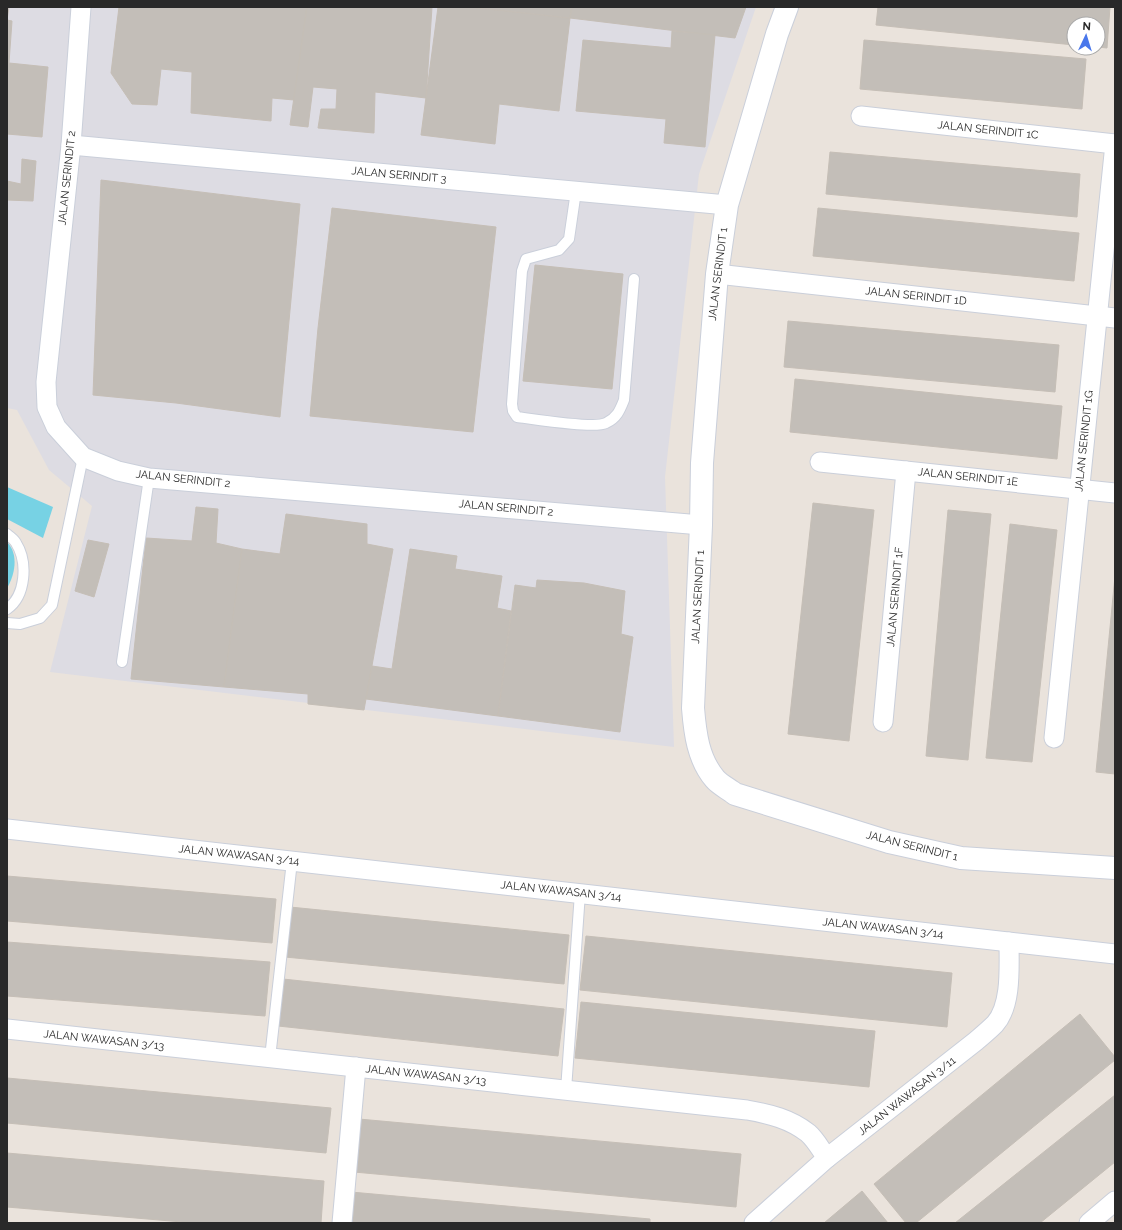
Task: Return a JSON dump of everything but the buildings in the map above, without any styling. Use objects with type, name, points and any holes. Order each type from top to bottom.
[{"type":"street","name":"JALAN SERINDIT 2","points":[[81,7],[71,145],[46,382],[47,407],[56,427],[83,457],[118,471],[149,478],[701,525]]},
{"type":"street","name":"JALAN SERINDIT 1","points":[[787,7],[777,34],[727,205],[716,274],[702,463],[701,525],[692,708],[698,744],[704,762],[715,780],[735,794],[889,842],[962,858],[1115,868]]},
{"type":"street","name":"JALAN SERINDIT 1C","points":[[861,116],[1115,144]]},
{"type":"street","name":"JALAN SERINDIT 1G","points":[[1054,738],[1079,489],[1106,317],[1115,144]]},
{"type":"street","name":"JALAN SERINDIT 3","points":[[71,145],[727,205]]},
{"type":"street","name":"JALAN SERINDIT 1D","points":[[716,274],[1106,317]]},
{"type":"street","name":"JALAN SERINDIT 1E","points":[[820,462],[1115,493]]},
{"type":"street","name":"JALAN SERINDIT 1F","points":[[883,722],[906,471]]},
{"type":"street","name":"JALAN WAWASAN 3/14","points":[[7,829],[1115,954]]},
{"type":"street","name":"JALAN WAWASAN 3/11","points":[[754,1223],[827,1158],[976,1041],[996,1023],[1006,1003],[1009,977],[1009,942]]},
{"type":"street","name":"JALAN WAWASAN 3/13","points":[[7,1029],[566,1090],[770,1114],[791,1122],[809,1134],[827,1158]]},
{"type":"street","points":[[342,1223],[356,1067]]},
{"type":"street","points":[[1089,1223],[1115,1201]]},
{"type":"lane","points":[[576,191],[569,239],[560,250],[526,259],[522,271],[512,404],[513,411],[517,417],[592,426],[605,424],[617,416],[624,400],[634,279]]},
{"type":"lane","points":[[7,623],[20,624],[40,618],[52,605],[83,457]]},
{"type":"lane","points":[[122,662],[149,478]]},
{"type":"lane","points":[[7,534],[16,542],[23,567],[23,582],[19,594],[12,605],[7,609]]},
{"type":"lane","points":[[270,1058],[292,861]]},
{"type":"lane","points":[[566,1090],[580,894]]},
{"type":"shaded area","points":[[7,7],[756,7],[699,174],[665,477],[674,747],[50,672],[92,506],[49,470],[17,410],[7,408]]},
{"type":"water","points":[[7,487],[53,507],[43,538],[7,519]]},
{"type":"water","points":[[7,542],[13,552],[14,571],[7,588]]}]
